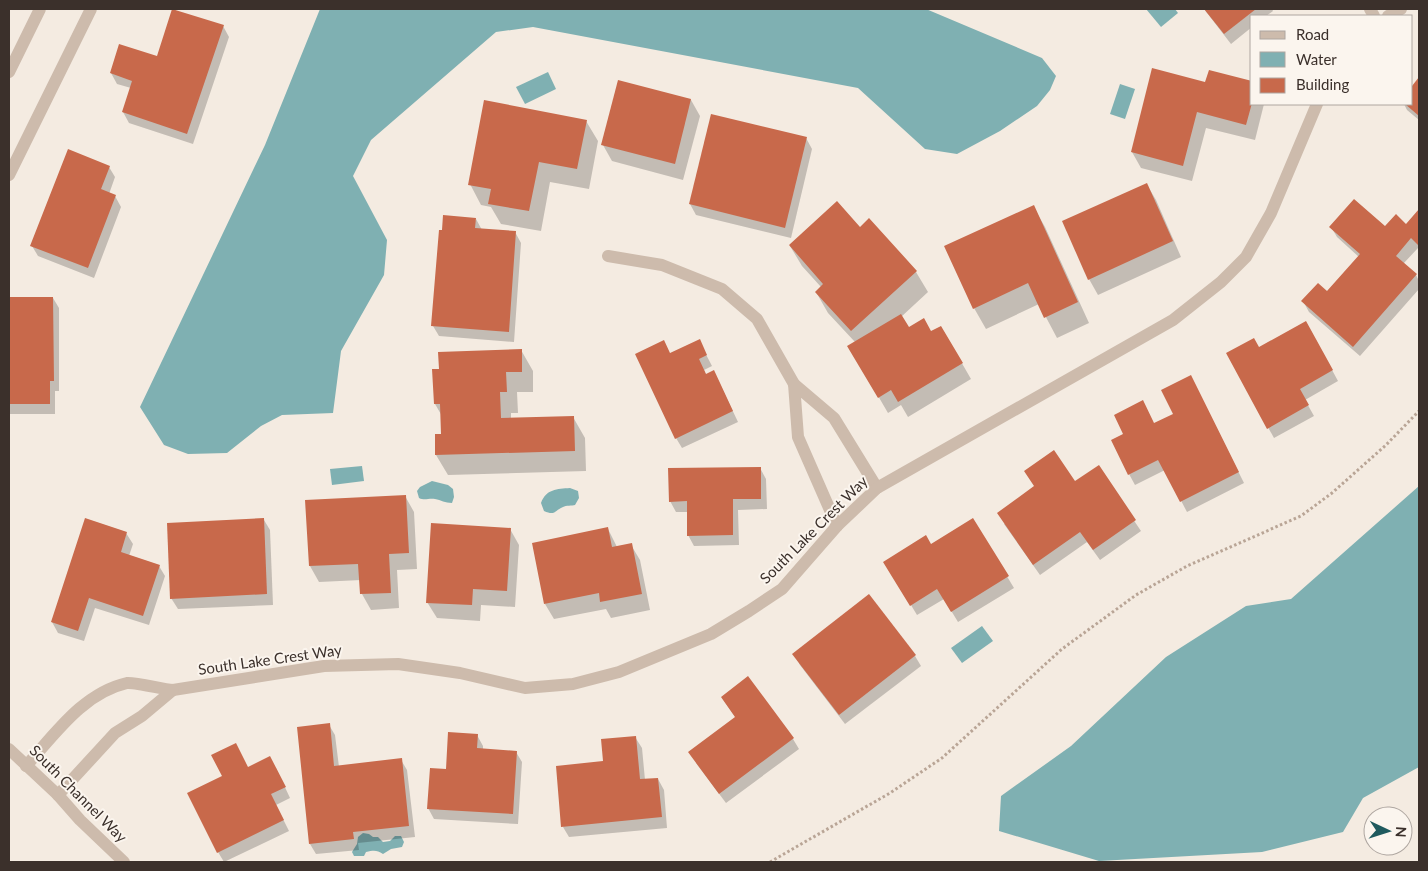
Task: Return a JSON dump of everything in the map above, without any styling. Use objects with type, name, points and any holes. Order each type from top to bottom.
[{"type":"street","points":[[9,72],[40,9]]},
{"type":"street","points":[[9,174],[91,9]]},
{"type":"street","points":[[1390,15],[1401,9]]},
{"type":"street","name":"South Lake Crest Way","points":[[26,766],[70,716],[95,696],[128,683],[173,690],[324,666],[398,664],[460,673],[526,688],[572,684],[619,672],[710,634],[749,612],[782,589],[837,526],[877,488],[1173,320],[1221,282],[1246,257],[1267,220],[1317,105]]},
{"type":"street","points":[[608,256],[662,265],[722,289],[757,319],[794,384],[834,418],[877,488]]},
{"type":"street","points":[[794,384],[798,437],[837,526]]},
{"type":"street","points":[[58,795],[115,733],[142,716],[173,690]]},
{"type":"street","name":"South Channel Way","points":[[9,749],[58,795],[80,820],[124,862]]},
{"type":"path","points":[[770,862],[890,793],[942,758],[1062,649],[1136,595],[1187,566],[1301,516],[1332,493],[1419,411]]},
{"type":"water","points":[[320,9],[926,9],[1042,58],[1056,76],[1050,90],[1037,106],[1000,131],[957,154],[925,149],[858,88],[533,27],[496,32],[371,140],[353,176],[387,240],[384,275],[341,351],[333,413],[282,415],[261,426],[227,453],[188,454],[164,445],[140,407],[265,145]]},
{"type":"water","points":[[1146,9],[1175,9],[1178,13],[1161,27]]},
{"type":"water","points":[[548,72],[556,89],[525,104],[516,87]]},
{"type":"water","points":[[1120,84],[1135,89],[1125,119],[1110,114]]},
{"type":"water","points":[[362,466],[364,481],[332,485],[330,469]]},
{"type":"water","points":[[432,481],[448,485],[453,489],[454,497],[452,503],[419,498],[417,491],[420,487]]},
{"type":"water","points":[[1419,486],[1419,767],[1363,798],[1343,832],[1262,852],[1099,861],[999,831],[1001,796],[1071,746],[1166,657],[1246,606],[1291,599]]},
{"type":"water","points":[[570,488],[578,491],[579,498],[575,505],[564,506],[552,513],[544,511],[541,503],[549,492],[556,489]]},
{"type":"water","points":[[982,626],[993,641],[962,663],[951,648]]},
{"type":"water","points":[[363,833],[378,837],[383,842],[390,841],[395,836],[401,836],[404,842],[402,847],[391,849],[383,854],[373,851],[366,852],[364,856],[354,856],[352,852],[357,844],[358,837]]},
{"type":"building","points":[[172,9],[224,25],[187,134],[122,112],[132,81],[110,73],[119,44],[157,56]]},
{"type":"building","points":[[1204,9],[1256,9],[1224,34]]},
{"type":"building","points":[[1152,68],[1205,82],[1209,70],[1250,80],[1251,105],[1246,125],[1197,112],[1183,166],[1131,152]]},
{"type":"building","points":[[1419,77],[1419,116],[1406,105],[1413,105],[1413,85]]},
{"type":"building","points":[[618,80],[691,99],[675,164],[601,145]]},
{"type":"building","points":[[484,100],[587,120],[577,169],[539,162],[529,211],[488,204],[491,189],[468,185]]},
{"type":"building","points":[[711,114],[807,137],[785,228],[689,204]]},
{"type":"building","points":[[68,149],[110,166],[101,189],[116,195],[88,268],[30,246]]},
{"type":"building","points":[[1147,183],[1173,241],[1088,280],[1062,221]]},
{"type":"building","points":[[1354,199],[1385,226],[1396,214],[1406,224],[1419,209],[1419,246],[1411,238],[1396,256],[1417,274],[1353,347],[1301,301],[1318,283],[1327,291],[1360,254],[1329,227]]},
{"type":"building","points":[[837,201],[860,227],[869,218],[917,271],[851,331],[815,292],[823,284],[789,245]]},
{"type":"building","points":[[1034,205],[1078,302],[1044,318],[1028,283],[973,309],[944,246]]},
{"type":"building","points":[[443,215],[476,218],[475,228],[516,231],[509,332],[431,326],[439,230],[442,230]]},
{"type":"building","points":[[9,297],[53,297],[54,381],[50,381],[50,404],[9,404]]},
{"type":"building","points":[[901,314],[909,327],[924,318],[931,331],[941,326],[963,363],[898,402],[891,390],[878,398],[847,346]]},
{"type":"building","points":[[1306,321],[1333,370],[1300,389],[1309,405],[1267,429],[1226,353],[1254,338],[1259,347]]},
{"type":"building","points":[[700,339],[707,355],[699,359],[706,374],[714,370],[733,411],[675,439],[635,354],[664,340],[670,353]]},
{"type":"building","points":[[522,349],[522,372],[506,372],[507,392],[500,392],[501,418],[574,416],[575,451],[435,455],[435,434],[441,434],[440,404],[434,404],[432,369],[439,369],[438,352]]},
{"type":"building","points":[[1191,375],[1239,472],[1180,502],[1158,460],[1128,475],[1111,440],[1123,434],[1114,415],[1143,400],[1154,423],[1173,414],[1161,390]]},
{"type":"building","points":[[1054,450],[1075,481],[1099,465],[1136,520],[1093,550],[1080,532],[1033,565],[997,513],[1034,486],[1024,471]]},
{"type":"building","points":[[761,467],[761,499],[733,499],[733,535],[687,536],[687,501],[669,502],[668,468]]},
{"type":"building","points":[[406,495],[409,553],[389,554],[391,593],[360,594],[358,564],[309,566],[305,500]]},
{"type":"building","points":[[85,518],[127,532],[121,552],[160,565],[143,616],[89,598],[78,631],[51,622]]},
{"type":"building","points":[[264,518],[267,594],[170,599],[167,523]]},
{"type":"building","points":[[973,518],[1009,576],[951,612],[937,589],[910,606],[883,562],[926,535],[931,544]]},
{"type":"building","points":[[431,523],[511,528],[507,591],[473,589],[472,605],[426,603]]},
{"type":"building","points":[[608,527],[612,547],[632,543],[642,594],[600,602],[599,593],[544,604],[532,543]]},
{"type":"building","points":[[869,594],[916,655],[839,715],[792,654]]},
{"type":"building","points":[[748,676],[794,738],[719,794],[688,752],[735,717],[721,697]]},
{"type":"building","points":[[330,723],[334,766],[402,758],[409,826],[353,832],[354,839],[309,844],[297,727]]},
{"type":"building","points":[[448,732],[478,734],[477,748],[517,751],[513,814],[427,809],[430,768],[446,769]]},
{"type":"building","points":[[636,736],[640,779],[658,778],[662,817],[561,827],[556,766],[603,761],[601,739]]},
{"type":"building","points":[[236,743],[248,767],[270,756],[286,787],[271,794],[284,820],[217,853],[187,793],[222,776],[211,755]]}]
